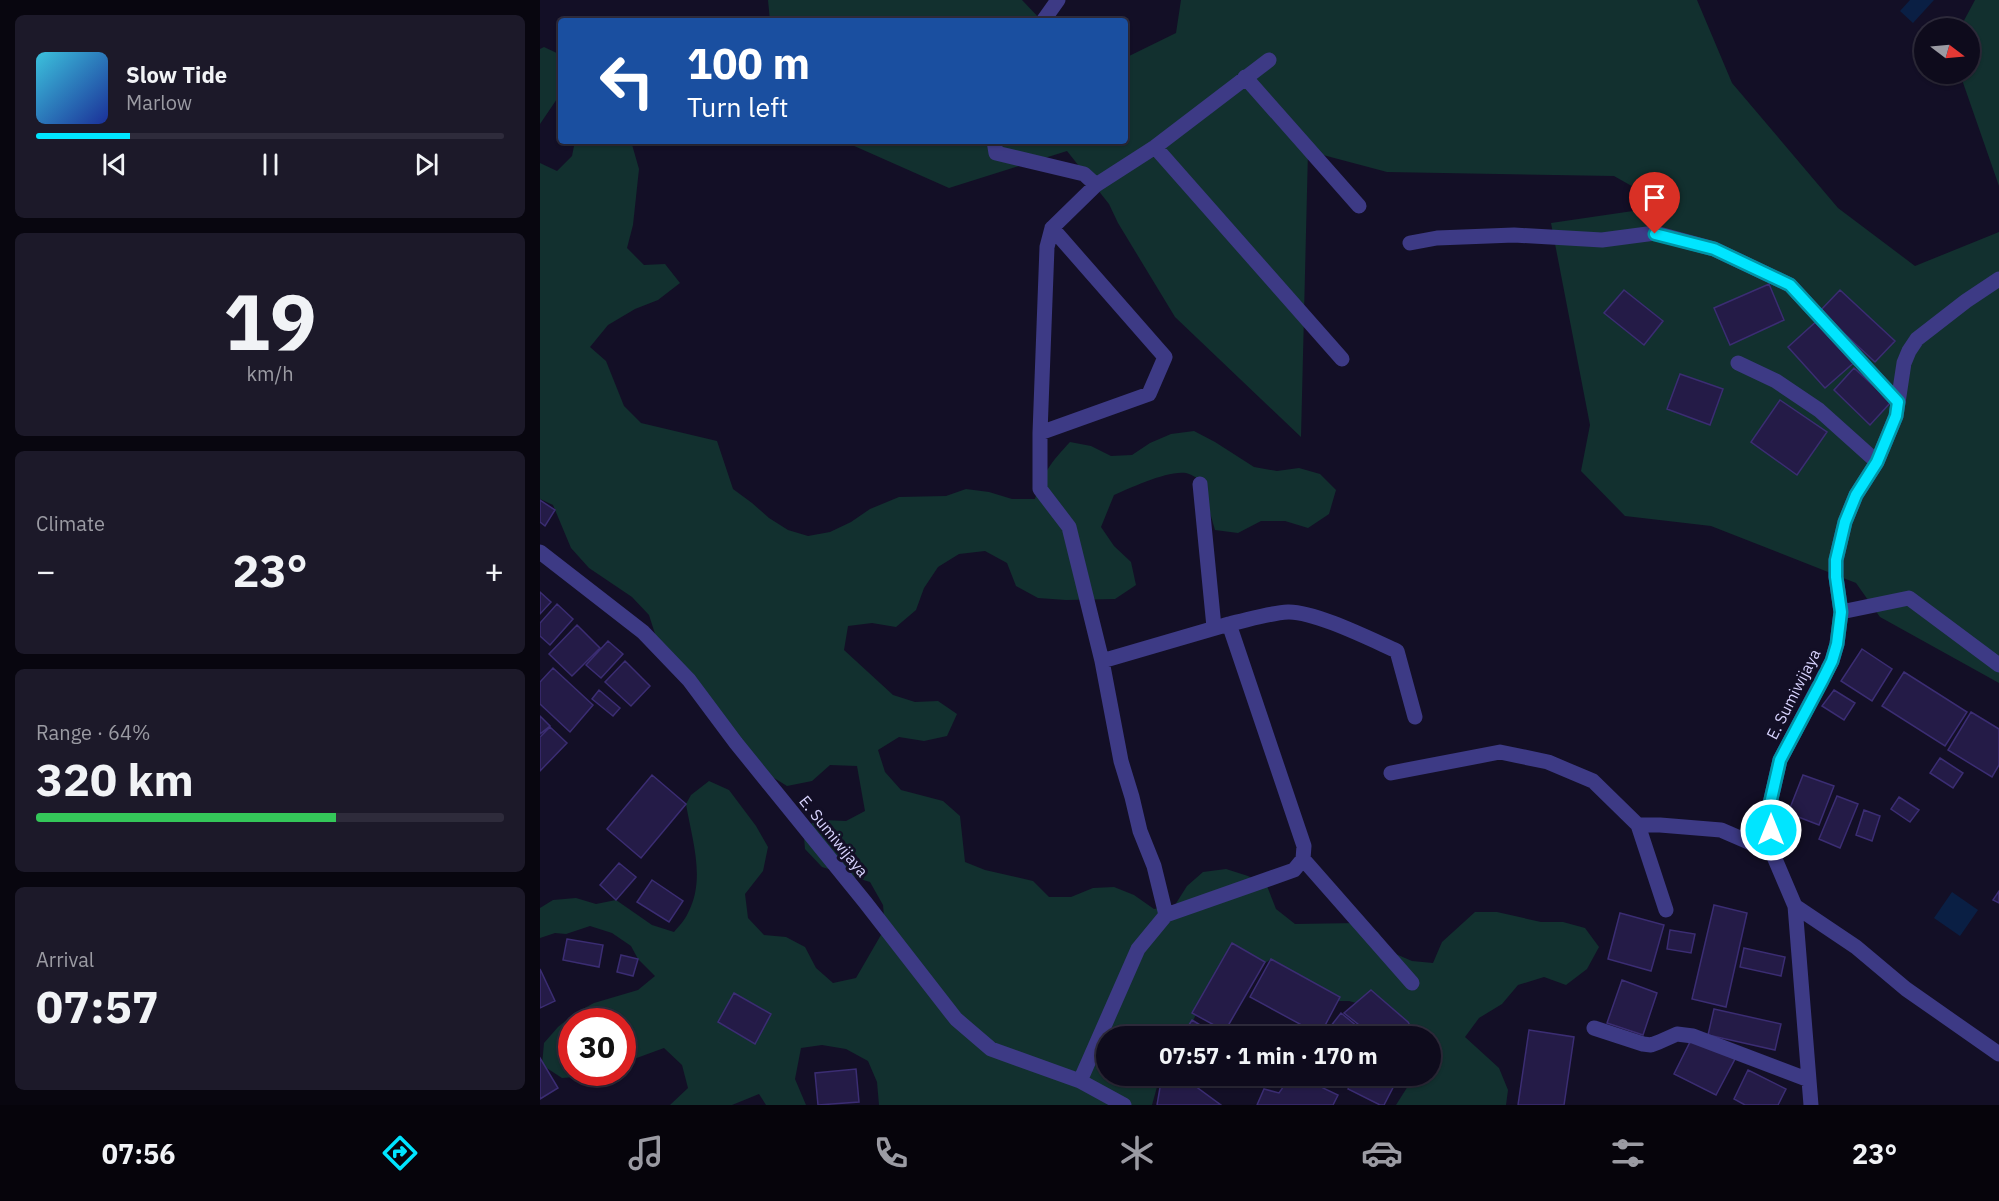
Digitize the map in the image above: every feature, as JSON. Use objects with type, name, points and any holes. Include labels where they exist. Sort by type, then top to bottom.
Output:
[{"type":"street","points":[[1045,18],[1058,0]]},
{"type":"street","points":[[1166,915],[1154,866],[1140,831],[1121,760],[1102,661],[1069,527],[1040,489],[1047,247],[1052,228],[1096,185],[1155,147],[1269,60]]},
{"type":"street","points":[[1245,77],[1359,206]]},
{"type":"street","points":[[994,144],[996,153],[1084,174],[1096,185]]},
{"type":"street","points":[[1155,147],[1342,360]]},
{"type":"street","points":[[1040,433],[1149,394],[1165,357],[1052,228]]},
{"type":"street","points":[[1410,243],[1437,238],[1514,235],[1602,240],[1655,234],[1714,249],[1790,285],[1898,402]]},
{"type":"street","name":"E. Sumiwijaya","points":[[1811,1105],[1795,906],[1772,852],[1769,808],[1780,760],[1832,661],[1837,644],[1841,612],[1836,560],[1845,522],[1856,495],[1877,462],[1896,416],[1904,363],[1909,351],[1917,339],[1999,279]]},
{"type":"street","points":[[1738,363],[1776,381],[1819,410],[1877,462]]},
{"type":"street","points":[[1200,484],[1214,627]]},
{"type":"street","name":"E. Sumiwijaya","points":[[540,552],[643,632],[689,680],[736,743],[956,1019],[991,1048],[1080,1081],[1124,1105]]},
{"type":"street","points":[[1841,612],[1909,598],[1999,665]]},
{"type":"street","points":[[1102,661],[1214,627],[1290,612],[1315,617],[1340,626],[1397,651],[1415,717]]},
{"type":"street","points":[[1080,1081],[1138,949],[1166,915],[1294,870],[1303,859],[1304,846],[1229,624]]},
{"type":"street","points":[[1391,773],[1500,752],[1548,762],[1593,781],[1638,825],[1666,910]]},
{"type":"street","points":[[1638,825],[1721,830],[1772,852]]},
{"type":"street","points":[[1303,859],[1412,983]]},
{"type":"street","points":[[1795,906],[1856,947],[1906,989],[1999,1054]]},
{"type":"street","points":[[1594,1028],[1651,1045],[1677,1034],[1693,1036],[1809,1080]]},
{"type":"green space","points":[[768,0],[1022,0],[1039,18],[770,18]]},
{"type":"green space","points":[[1181,0],[1697,0],[1732,83],[1838,208],[1915,266],[1999,232],[1999,683],[1880,617],[1856,583],[1711,526],[1625,516],[1581,471],[1590,425],[1551,223],[1667,206],[1614,176],[1387,172],[1308,151],[1301,437],[1175,317],[1118,223],[1109,204],[1067,151],[949,188],[850,144],[1128,144],[1128,57],[1176,33]]},
{"type":"green space","points":[[1975,0],[1999,0],[1999,186],[1963,84],[1980,84],[1980,18],[1965,18]]},
{"type":"green space","points":[[544,47],[558,54],[558,97],[540,124],[540,49]]},
{"type":"green space","points":[[574,144],[632,144],[639,169],[633,225],[627,248],[644,265],[665,264],[680,283],[658,300],[635,309],[608,325],[590,347],[606,361],[624,406],[641,423],[717,441],[733,489],[788,530],[808,536],[830,532],[870,509],[899,497],[946,496],[966,489],[989,492],[1012,499],[1035,499],[1048,468],[1070,442],[1091,446],[1111,456],[1132,455],[1150,443],[1171,434],[1194,431],[1254,467],[1277,471],[1299,468],[1320,474],[1336,490],[1329,514],[1308,528],[1285,521],[1261,521],[1238,533],[1215,530],[1208,506],[1207,484],[1194,476],[1186,473],[1169,474],[1139,484],[1114,495],[1101,527],[1114,546],[1131,562],[1136,585],[1115,599],[1038,598],[1016,586],[1007,563],[985,551],[959,554],[938,567],[924,588],[916,610],[896,627],[872,623],[848,626],[844,650],[893,695],[915,702],[938,701],[957,714],[947,736],[924,741],[899,737],[878,750],[885,772],[901,790],[943,801],[960,816],[965,862],[985,870],[1033,881],[1049,897],[1071,897],[1093,888],[1114,887],[1134,895],[1154,909],[1175,905],[1187,886],[1203,872],[1226,869],[1248,876],[1267,886],[1276,909],[1295,924],[1358,923],[1378,932],[1391,952],[1412,961],[1433,963],[1442,942],[1475,912],[1497,912],[1541,922],[1563,922],[1585,928],[1599,947],[1587,969],[1566,985],[1544,977],[1518,985],[1502,1004],[1479,1018],[1465,1037],[1499,1068],[1508,1090],[1506,1105],[1396,1105],[1408,1086],[1441,1086],[1441,1026],[1372,1026],[1363,1005],[1349,1001],[1324,1001],[1271,959],[1198,1010],[1191,1026],[1096,1026],[1096,1086],[1157,1086],[1152,1105],[879,1105],[877,1082],[868,1061],[846,1049],[822,1045],[801,1048],[795,1079],[806,1105],[766,1105],[759,1094],[732,1105],[670,1105],[688,1088],[682,1065],[664,1048],[636,1058],[636,1008],[584,1008],[638,990],[655,976],[638,959],[631,946],[612,933],[590,926],[566,934],[555,933],[540,938],[540,908],[553,900],[576,898],[596,904],[616,900],[652,925],[674,932],[687,916],[696,887],[696,859],[686,804],[691,795],[709,781],[729,790],[756,826],[768,847],[763,871],[745,894],[748,918],[764,935],[786,937],[805,947],[816,968],[833,983],[856,978],[885,928],[883,905],[870,882],[822,867],[805,849],[803,826],[823,820],[846,821],[865,811],[857,766],[830,765],[812,781],[787,786],[766,773],[656,637],[649,615],[632,597],[589,568],[571,548],[553,505],[540,499],[540,163],[557,171],[572,156]]},
{"type":"green space","points":[[558,1027],[558,1075],[542,1065],[544,1043]]},
{"type":"water","points":[[1910,0],[1934,0],[1918,18],[1914,18],[1913,23],[1900,11]]},
{"type":"water","points":[[1952,892],[1978,910],[1960,936],[1934,918]]},
{"type":"building","points":[[1769,284],[1784,320],[1730,345],[1714,308]]},
{"type":"building","points":[[1624,290],[1663,321],[1644,345],[1604,313]]},
{"type":"building","points":[[1840,290],[1895,341],[1875,362],[1820,311]]},
{"type":"building","points":[[1820,318],[1857,360],[1825,388],[1788,347]]},
{"type":"building","points":[[1854,368],[1891,402],[1870,425],[1834,390]]},
{"type":"building","points":[[1680,374],[1723,389],[1710,425],[1667,409]]},
{"type":"building","points":[[1780,400],[1827,432],[1797,475],[1751,442]]},
{"type":"building","points":[[540,500],[555,510],[545,526],[540,522]]},
{"type":"building","points":[[540,592],[551,602],[540,614]]},
{"type":"building","points":[[557,604],[573,619],[550,645],[540,636],[540,623]]},
{"type":"building","points":[[577,625],[600,648],[572,676],[549,654]]},
{"type":"building","points":[[608,641],[623,654],[601,678],[586,665]]},
{"type":"building","points":[[1862,649],[1892,669],[1872,701],[1841,681]]},
{"type":"building","points":[[625,661],[650,686],[631,706],[605,682]]},
{"type":"building","points":[[553,668],[593,705],[570,732],[540,704],[540,682]]},
{"type":"building","points":[[1904,672],[1967,712],[1945,746],[1882,706]]},
{"type":"building","points":[[599,690],[620,708],[613,716],[592,699]]},
{"type":"building","points":[[1834,690],[1855,703],[1844,720],[1822,706]]},
{"type":"building","points":[[1971,712],[1999,729],[1999,765],[1992,777],[1948,750]]},
{"type":"building","points":[[540,716],[550,726],[540,734]]},
{"type":"building","points":[[550,727],[567,743],[540,771],[540,737]]},
{"type":"building","points":[[1940,758],[1963,773],[1953,788],[1930,773]]},
{"type":"building","points":[[652,775],[686,804],[641,858],[607,829]]},
{"type":"building","points":[[1803,775],[1834,786],[1819,825],[1788,813]]},
{"type":"building","points":[[1837,796],[1858,804],[1840,848],[1819,839]]},
{"type":"building","points":[[1899,797],[1919,810],[1910,822],[1891,809]]},
{"type":"building","points":[[1864,810],[1880,816],[1872,841],[1856,835]]},
{"type":"building","points":[[619,863],[636,877],[616,900],[600,885]]},
{"type":"building","points":[[652,880],[683,901],[669,922],[637,902]]},
{"type":"building","points":[[1999,891],[1999,903],[1993,900]]},
{"type":"building","points":[[1714,905],[1747,913],[1726,1007],[1692,999]]},
{"type":"building","points":[[1620,913],[1664,925],[1651,971],[1608,959]]},
{"type":"building","points":[[1670,930],[1695,934],[1691,953],[1667,949]]},
{"type":"building","points":[[567,939],[603,945],[599,967],[563,960]]},
{"type":"building","points":[[1232,943],[1265,962],[1228,1026],[1216,1026],[1192,1013]]},
{"type":"building","points":[[1744,948],[1785,957],[1781,976],[1740,967]]},
{"type":"building","points":[[621,955],[638,959],[633,976],[617,972]]},
{"type":"building","points":[[1271,959],[1340,997],[1325,1026],[1303,1026],[1250,997]]},
{"type":"building","points":[[540,969],[555,1001],[540,1008]]},
{"type":"building","points":[[1622,980],[1657,993],[1643,1035],[1607,1023]]},
{"type":"building","points":[[1371,990],[1410,1026],[1360,1026],[1344,1013]]},
{"type":"building","points":[[734,993],[771,1014],[755,1044],[718,1022]]},
{"type":"building","points":[[1714,1009],[1781,1024],[1775,1050],[1708,1035]]},
{"type":"building","points":[[1341,1013],[1357,1026],[1331,1026]]},
{"type":"building","points":[[1192,1020],[1202,1026],[1188,1026]]},
{"type":"building","points":[[1529,1030],[1574,1037],[1564,1105],[1518,1105]]},
{"type":"building","points":[[1692,1038],[1735,1059],[1716,1095],[1674,1074]]},
{"type":"building","points":[[540,1058],[558,1088],[540,1099]]},
{"type":"building","points":[[856,1069],[859,1102],[818,1105],[815,1073]]},
{"type":"building","points":[[1748,1070],[1786,1089],[1778,1105],[1745,1105],[1734,1099]]},
{"type":"building","points":[[1160,1086],[1195,1086],[1221,1105],[1157,1105]]},
{"type":"building","points":[[1284,1086],[1319,1086],[1338,1095],[1333,1105],[1257,1105],[1264,1089],[1279,1093]]},
{"type":"building","points":[[1350,1086],[1394,1086],[1384,1105],[1348,1089]]},
{"type":"route","points":[[1655,234],[1714,249],[1790,285],[1898,402],[1896,416],[1877,462],[1856,495],[1845,522],[1836,560],[1841,612],[1837,644],[1832,661],[1780,760],[1769,808],[1771,830]]}]
